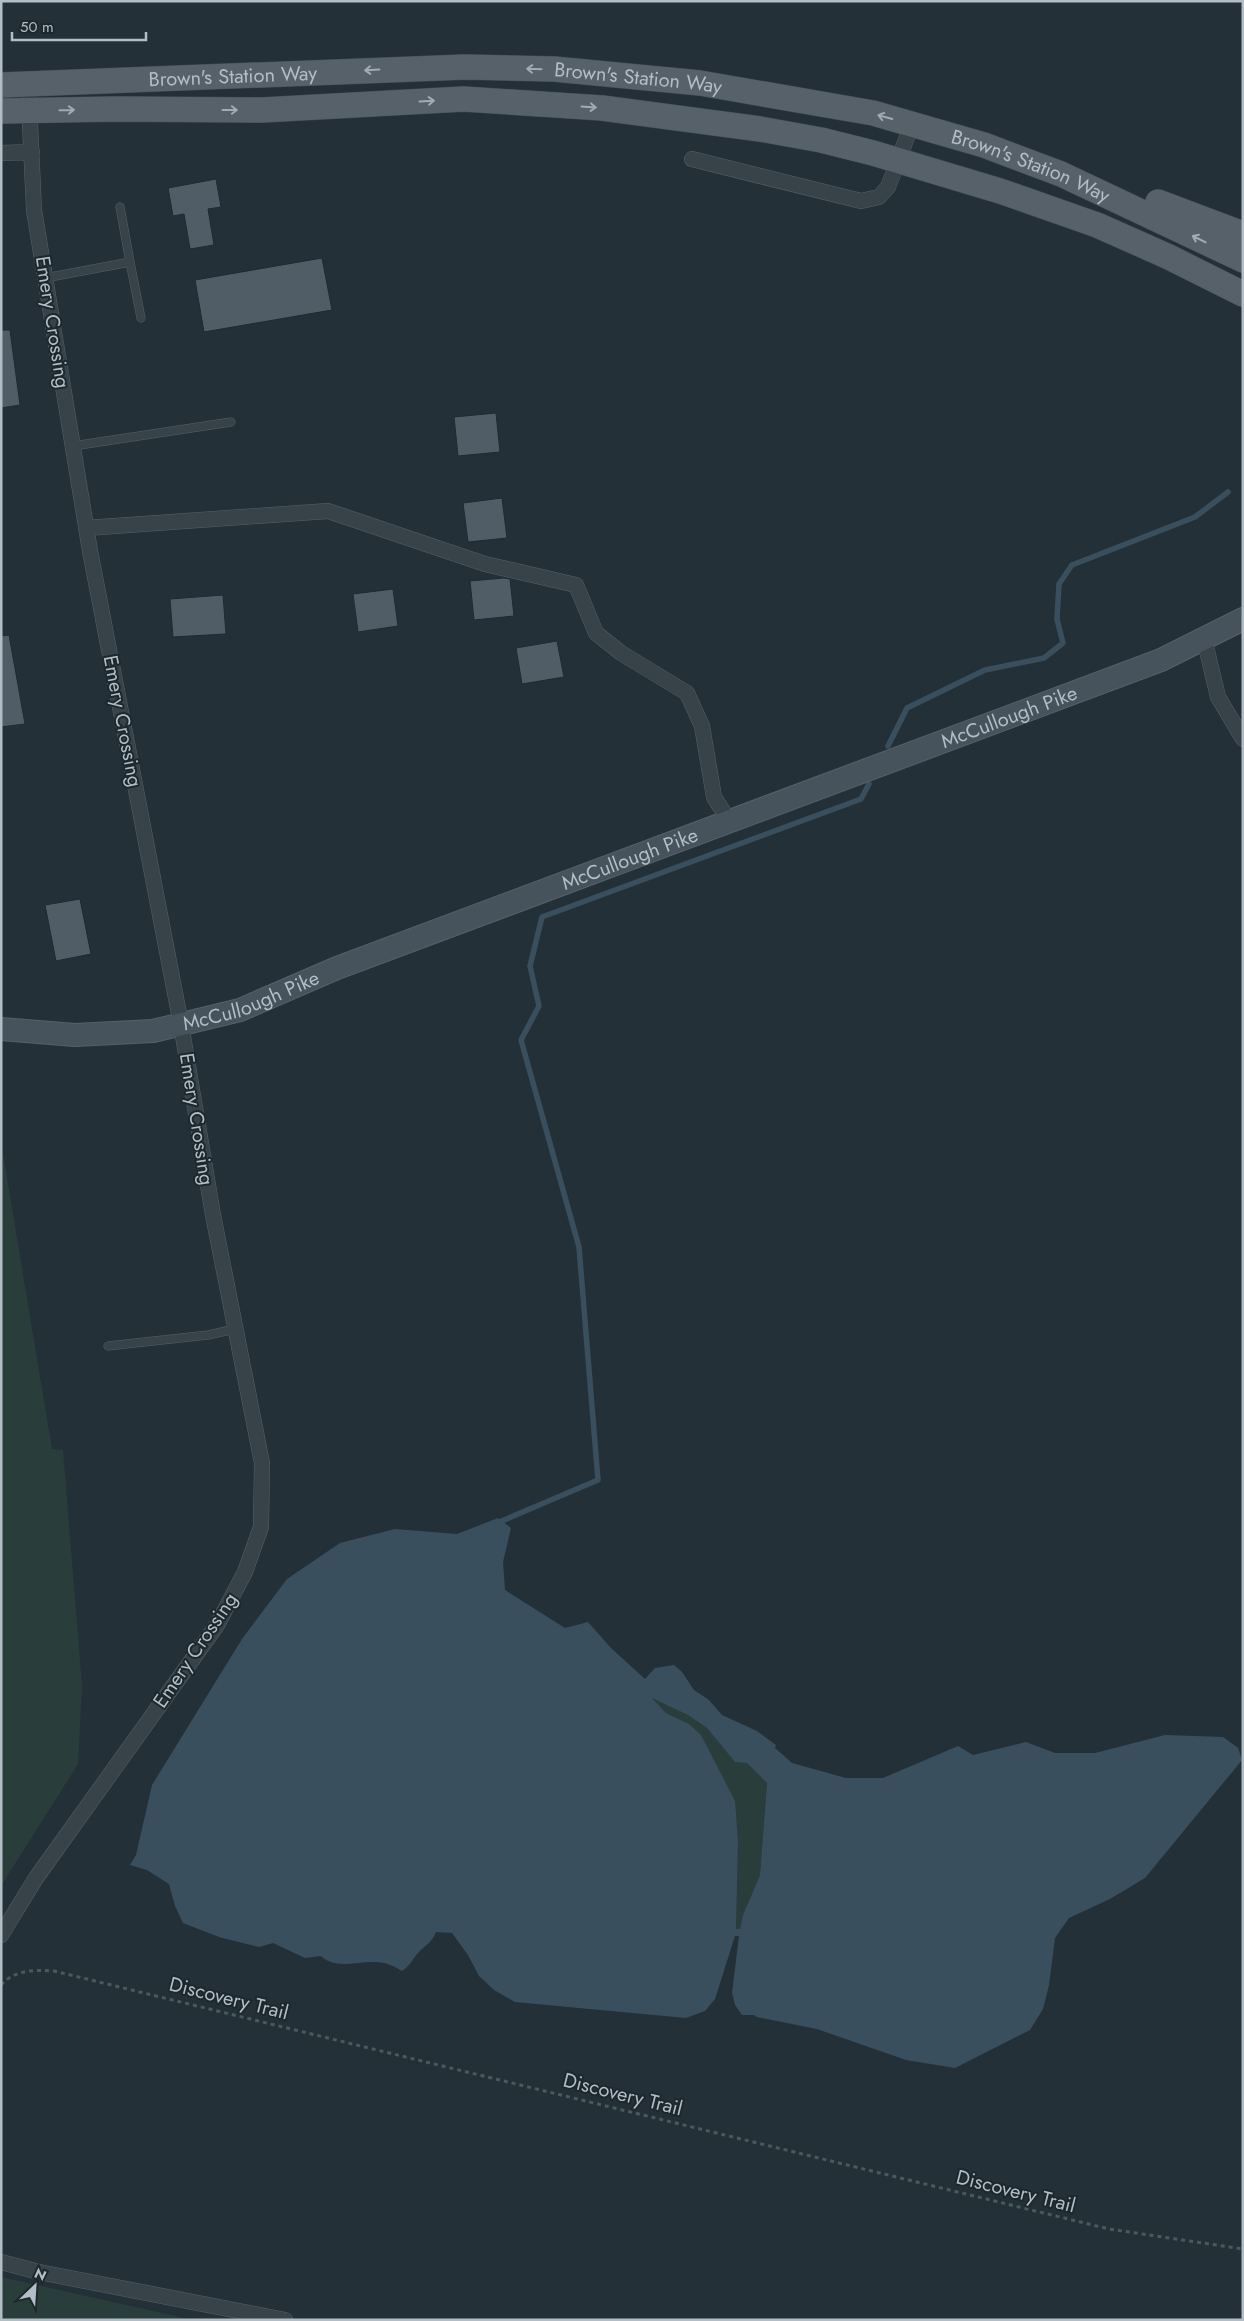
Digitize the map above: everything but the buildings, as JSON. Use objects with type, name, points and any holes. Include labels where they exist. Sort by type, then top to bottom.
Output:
[{"type":"main road","name":"Brown's Station Way","points":[[1,85],[465,67],[554,69],[700,83],[826,104],[912,124],[984,145],[1061,174],[1243,260]]},
{"type":"main road","name":"Brown's Station Way","points":[[1,111],[262,110],[464,99],[621,110],[760,128],[821,140],[1000,191],[1097,225],[1243,294]]},
{"type":"main road","points":[[1061,174],[1149,199],[1243,234]]},
{"type":"street","name":"Emery Crossing","points":[[1,1935],[36,1878],[216,1625],[245,1572],[261,1527],[262,1464],[213,1215],[181,1024],[86,528],[34,210],[29,84]]},
{"type":"street","points":[[692,159],[861,201],[879,197],[888,187],[912,124]]},
{"type":"street","points":[[1,153],[32,152]]},
{"type":"street","points":[[86,528],[328,512],[485,564],[576,585],[596,633],[621,653],[687,693],[702,726],[714,797],[729,821]]},
{"type":"street","name":"McCullough Pike","points":[[1,1029],[75,1035],[154,1031],[240,1010],[337,968],[1160,660],[1243,619]]},
{"type":"street","points":[[1204,638],[1218,697],[1243,739]]},
{"type":"street","points":[[1,2262],[39,2272],[285,2320]]},
{"type":"lane","points":[[120,207],[141,318]]},
{"type":"lane","points":[[45,278],[130,262]]},
{"type":"lane","points":[[73,446],[231,422]]},
{"type":"lane","points":[[108,1346],[236,1330]]},
{"type":"path","name":"Discovery Trail","points":[[1,1985],[9,1977],[28,1970],[54,1971],[1109,2229],[1243,2249]]},
{"type":"green space","points":[[1,1142],[52,1449],[63,1450],[82,1686],[78,1764],[1,1886]]},
{"type":"green space","points":[[651,1697],[688,1715],[707,1728],[735,1762],[747,1763],[767,1783],[760,1875],[743,1915],[740,1929],[736,1929],[738,1843],[689,1724],[666,1713]]},
{"type":"green space","points":[[1,2277],[193,2320],[1,2320]]},
{"type":"water","points":[[498,1518],[511,1528],[503,1562],[505,1590],[565,1628],[588,1622],[611,1648],[645,1679],[655,1668],[674,1665],[682,1672],[694,1690],[709,1700],[722,1715],[757,1731],[776,1745],[775,1748],[792,1763],[846,1778],[883,1778],[958,1746],[973,1755],[1026,1742],[1055,1753],[1095,1753],[1165,1735],[1223,1737],[1238,1748],[1242,1760],[1145,1878],[1110,1899],[1069,1918],[1055,1938],[1049,1985],[1043,2009],[1030,2030],[955,2068],[906,2060],[817,2029],[754,2015],[742,2015],[735,2005],[732,1993],[739,1936],[735,1936],[715,1999],[705,2011],[686,2018],[515,2002],[494,1990],[479,1976],[468,1955],[452,1933],[436,1932],[402,1971],[379,1962],[340,1964],[333,1963],[321,1956],[305,1958],[273,1943],[259,1947],[219,1937],[183,1923],[175,1906],[169,1884],[147,1870],[130,1865],[136,1855],[152,1785],[242,1639],[287,1579],[340,1543],[395,1529],[457,1534]],"holes":[[[652,1698],[688,1715],[707,1728],[735,1762],[747,1763],[767,1783],[760,1875],[743,1915],[740,1929],[736,1929],[738,1843],[735,1801],[701,1735],[689,1724],[666,1713]]]},
{"type":"waterway","points":[[888,746],[907,708],[985,670],[1044,658],[1063,643],[1057,619],[1059,584],[1072,565],[1195,517],[1228,492]]},
{"type":"waterway","points":[[497,1523],[598,1480],[579,1247],[521,1040],[539,1006],[530,966],[542,917],[861,799],[869,784]]}]
